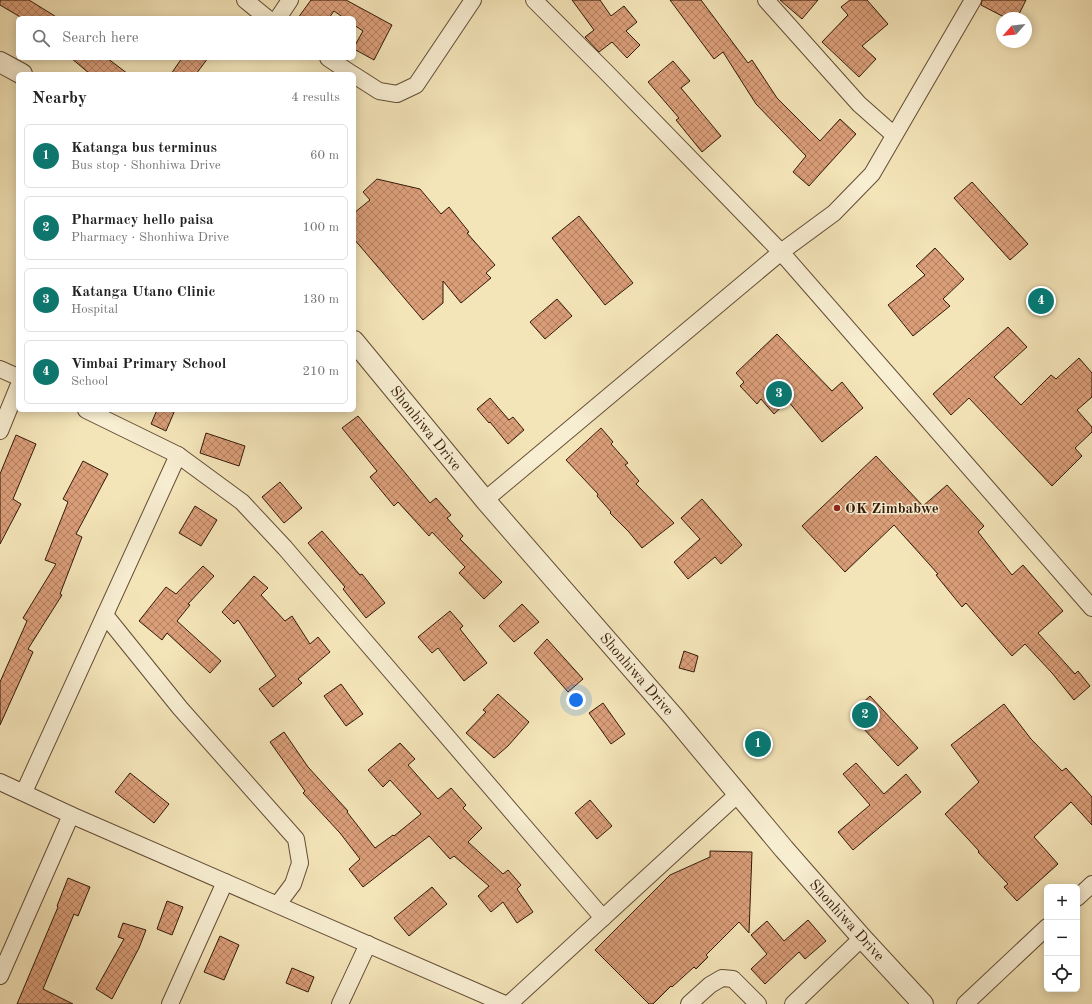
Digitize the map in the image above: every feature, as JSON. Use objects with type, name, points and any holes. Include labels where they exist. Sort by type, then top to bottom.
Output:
[{"type":"street","points":[[245,0],[265,16]]},
{"type":"street","points":[[279,16],[290,0]]},
{"type":"street","points":[[356,76],[379,91],[396,94],[416,85],[473,0]]},
{"type":"street","points":[[534,0],[781,252],[1092,608]]},
{"type":"street","points":[[766,0],[859,104],[894,136]]},
{"type":"street","points":[[485,500],[781,252],[834,213],[872,174],[973,0]]},
{"type":"street","points":[[331,60],[350,72]]},
{"type":"street","points":[[0,62],[18,72]]},
{"type":"street","name":"Shonhiwa Drive","points":[[356,343],[485,500],[660,701],[784,849],[862,938],[923,1004]]},
{"type":"street","points":[[0,369],[16,376]]},
{"type":"street","points":[[0,431],[16,392]]},
{"type":"street","points":[[90,412],[178,455],[242,502],[285,548],[603,918]]},
{"type":"street","points":[[24,792],[178,455]]},
{"type":"street","points":[[105,615],[180,708],[296,839],[300,863],[293,884],[278,904]]},
{"type":"street","points":[[0,782],[505,1004]]},
{"type":"street","points":[[509,1004],[738,794]]},
{"type":"street","points":[[0,976],[71,814]]},
{"type":"street","points":[[170,1004],[225,882]]},
{"type":"street","points":[[1080,895],[1092,884]]},
{"type":"street","points":[[965,1004],[1044,930]]},
{"type":"street","points":[[793,1004],[862,938]]},
{"type":"street","points":[[340,1004],[368,944]]},
{"type":"street","points":[[689,1004],[710,985],[722,978],[733,979],[758,1004]]},
{"type":"building","points":[[0,0],[29,0],[55,16],[19,16],[0,5]]},
{"type":"building","points":[[311,0],[346,0],[392,25],[374,60],[356,50],[356,43],[363,31],[356,26],[356,16],[341,16],[334,11],[330,16],[299,16]]},
{"type":"building","points":[[572,0],[600,0],[611,16],[624,6],[637,22],[626,31],[640,45],[627,58],[612,42],[599,52],[585,37],[594,30]]},
{"type":"building","points":[[670,0],[701,0],[748,63],[752,60],[777,98],[820,141],[840,119],[856,134],[809,186],[793,172],[806,156],[756,104],[723,52],[714,59]]},
{"type":"building","points":[[780,0],[818,0],[802,19]]},
{"type":"building","points":[[850,0],[867,0],[888,24],[862,46],[876,59],[859,77],[822,42],[848,15],[841,7]]},
{"type":"building","points":[[982,0],[1026,0],[1020,12],[996,13],[981,5]]},
{"type":"building","points":[[73,60],[110,60],[125,72],[88,72]]},
{"type":"building","points":[[181,60],[206,60],[198,72],[172,72]]},
{"type":"building","points":[[673,61],[690,81],[681,88],[721,136],[702,152],[676,120],[679,118],[648,82]]},
{"type":"building","points":[[377,179],[420,189],[441,214],[449,207],[469,232],[467,233],[495,265],[486,273],[491,278],[461,303],[443,281],[443,303],[423,320],[356,241],[356,211],[370,200],[363,192]]},
{"type":"building","points":[[972,182],[1028,244],[1010,260],[954,198]]},
{"type":"building","points":[[579,216],[633,283],[605,305],[552,238]]},
{"type":"building","points":[[935,248],[964,279],[943,299],[950,306],[913,336],[888,305],[925,275],[916,266]]},
{"type":"building","points":[[557,299],[572,316],[545,339],[530,322]]},
{"type":"building","points":[[1008,327],[1027,347],[994,377],[1021,405],[1051,375],[1056,379],[1079,358],[1092,373],[1092,397],[1077,410],[1092,427],[1092,432],[1075,448],[1082,456],[1052,486],[969,398],[951,415],[933,394]]},
{"type":"building","points":[[777,334],[832,391],[842,382],[863,408],[822,442],[788,401],[774,414],[761,399],[757,404],[740,386],[744,382],[736,373]]},
{"type":"building","points":[[490,398],[509,420],[513,417],[524,430],[508,444],[477,409]]},
{"type":"building","points":[[156,412],[174,412],[166,431],[151,424]]},
{"type":"building","points":[[358,416],[430,503],[436,498],[451,515],[447,518],[463,536],[460,539],[502,582],[484,599],[459,573],[465,567],[432,532],[429,536],[398,502],[394,506],[370,477],[377,471],[342,428]]},
{"type":"building","points":[[601,428],[613,442],[611,444],[628,463],[625,465],[639,481],[636,484],[674,523],[642,548],[629,532],[610,513],[611,512],[597,496],[598,494],[566,460]]},
{"type":"building","points":[[206,433],[245,446],[239,466],[200,453]]},
{"type":"building","points":[[16,435],[36,444],[13,499],[21,504],[0,544],[0,474]]},
{"type":"building","points":[[876,456],[923,506],[947,485],[984,526],[978,532],[1012,575],[1023,565],[1063,611],[1038,633],[1075,674],[1078,671],[1090,686],[1074,700],[1052,673],[1025,644],[1012,656],[966,603],[962,607],[936,575],[938,574],[894,525],[845,572],[802,526]]},
{"type":"building","points":[[83,461],[108,474],[76,534],[82,537],[60,594],[62,595],[28,649],[33,652],[0,725],[0,682],[27,621],[23,618],[56,564],[45,560],[68,502],[63,499]]},
{"type":"building","points":[[280,482],[302,508],[284,523],[262,497]]},
{"type":"building","points":[[702,499],[742,545],[721,564],[715,557],[688,579],[674,562],[700,539],[681,518]]},
{"type":"building","points":[[195,506],[217,520],[201,546],[179,533]]},
{"type":"building","points":[[322,531],[360,575],[362,574],[385,603],[366,618],[343,589],[345,587],[308,543]]},
{"type":"building","points":[[203,566],[214,576],[188,604],[190,605],[177,621],[221,661],[210,673],[167,633],[162,640],[139,621],[166,587],[176,594]]},
{"type":"building","points":[[254,576],[268,588],[261,595],[285,621],[292,616],[310,644],[318,637],[330,652],[298,679],[302,683],[273,707],[259,689],[276,676],[238,620],[234,624],[222,612]]},
{"type":"building","points":[[522,604],[539,622],[514,642],[499,626]]},
{"type":"building","points":[[450,611],[463,626],[460,629],[487,663],[464,681],[438,648],[432,653],[418,637]]},
{"type":"building","points":[[547,639],[583,679],[568,692],[534,653]]},
{"type":"building","points":[[684,651],[698,656],[694,672],[679,668]]},
{"type":"building","points":[[341,684],[363,714],[346,726],[324,696]]},
{"type":"building","points":[[498,694],[529,722],[508,746],[494,758],[466,733],[486,712],[483,710]]},
{"type":"building","points":[[870,696],[918,748],[898,766],[850,714]]},
{"type":"building","points":[[603,703],[625,734],[611,744],[589,713]]},
{"type":"building","points":[[1004,704],[1031,739],[1062,771],[1066,768],[1092,797],[1092,825],[1071,802],[1034,837],[1058,864],[1017,901],[1004,887],[1008,884],[945,814],[979,782],[951,745]]},
{"type":"building","points":[[284,732],[308,767],[348,811],[347,812],[375,848],[393,835],[394,836],[421,814],[390,780],[383,787],[368,770],[400,743],[415,759],[408,765],[438,799],[451,788],[466,805],[463,808],[482,828],[468,842],[503,874],[508,870],[521,885],[517,889],[533,912],[517,923],[503,902],[491,912],[478,896],[489,886],[454,856],[450,859],[429,836],[363,887],[349,869],[360,859],[340,833],[303,793],[305,791],[270,742]]},
{"type":"building","points":[[856,763],[884,794],[906,774],[921,792],[853,850],[838,832],[870,805],[843,774]]},
{"type":"building","points":[[130,773],[169,804],[154,823],[115,792]]},
{"type":"building","points":[[590,800],[612,826],[597,839],[575,813]]},
{"type":"building","points":[[710,851],[752,852],[749,933],[739,922],[706,955],[708,957],[696,969],[694,967],[672,987],[671,986],[653,1004],[649,1004],[595,950],[670,875],[710,857]]},
{"type":"building","points":[[68,878],[90,887],[78,916],[74,914],[43,989],[73,1004],[17,1004],[58,907],[57,906]]},
{"type":"building","points":[[432,887],[447,904],[409,936],[394,918]]},
{"type":"building","points":[[167,901],[183,907],[172,935],[157,929]]},
{"type":"building","points":[[808,920],[826,941],[805,959],[799,952],[765,984],[751,969],[767,954],[751,935],[767,921],[784,941]]},
{"type":"building","points":[[123,923],[146,930],[139,948],[112,999],[96,989],[124,939],[118,937]]},
{"type":"building","points":[[220,936],[239,945],[224,980],[204,972]]},
{"type":"building","points":[[292,968],[314,977],[308,992],[286,983]]},
{"type":"place","name":"Vimbai Primary School","points":[[1041,301]]},
{"type":"place","name":"Katanga Utano Clinic","points":[[779,394]]},
{"type":"place","name":"OK Zimbabwe","points":[[837,508]]},
{"type":"place","name":"Pharmacy hello paisa","points":[[865,715]]},
{"type":"place","name":"Katanga bus terminus","points":[[758,744]]}]
